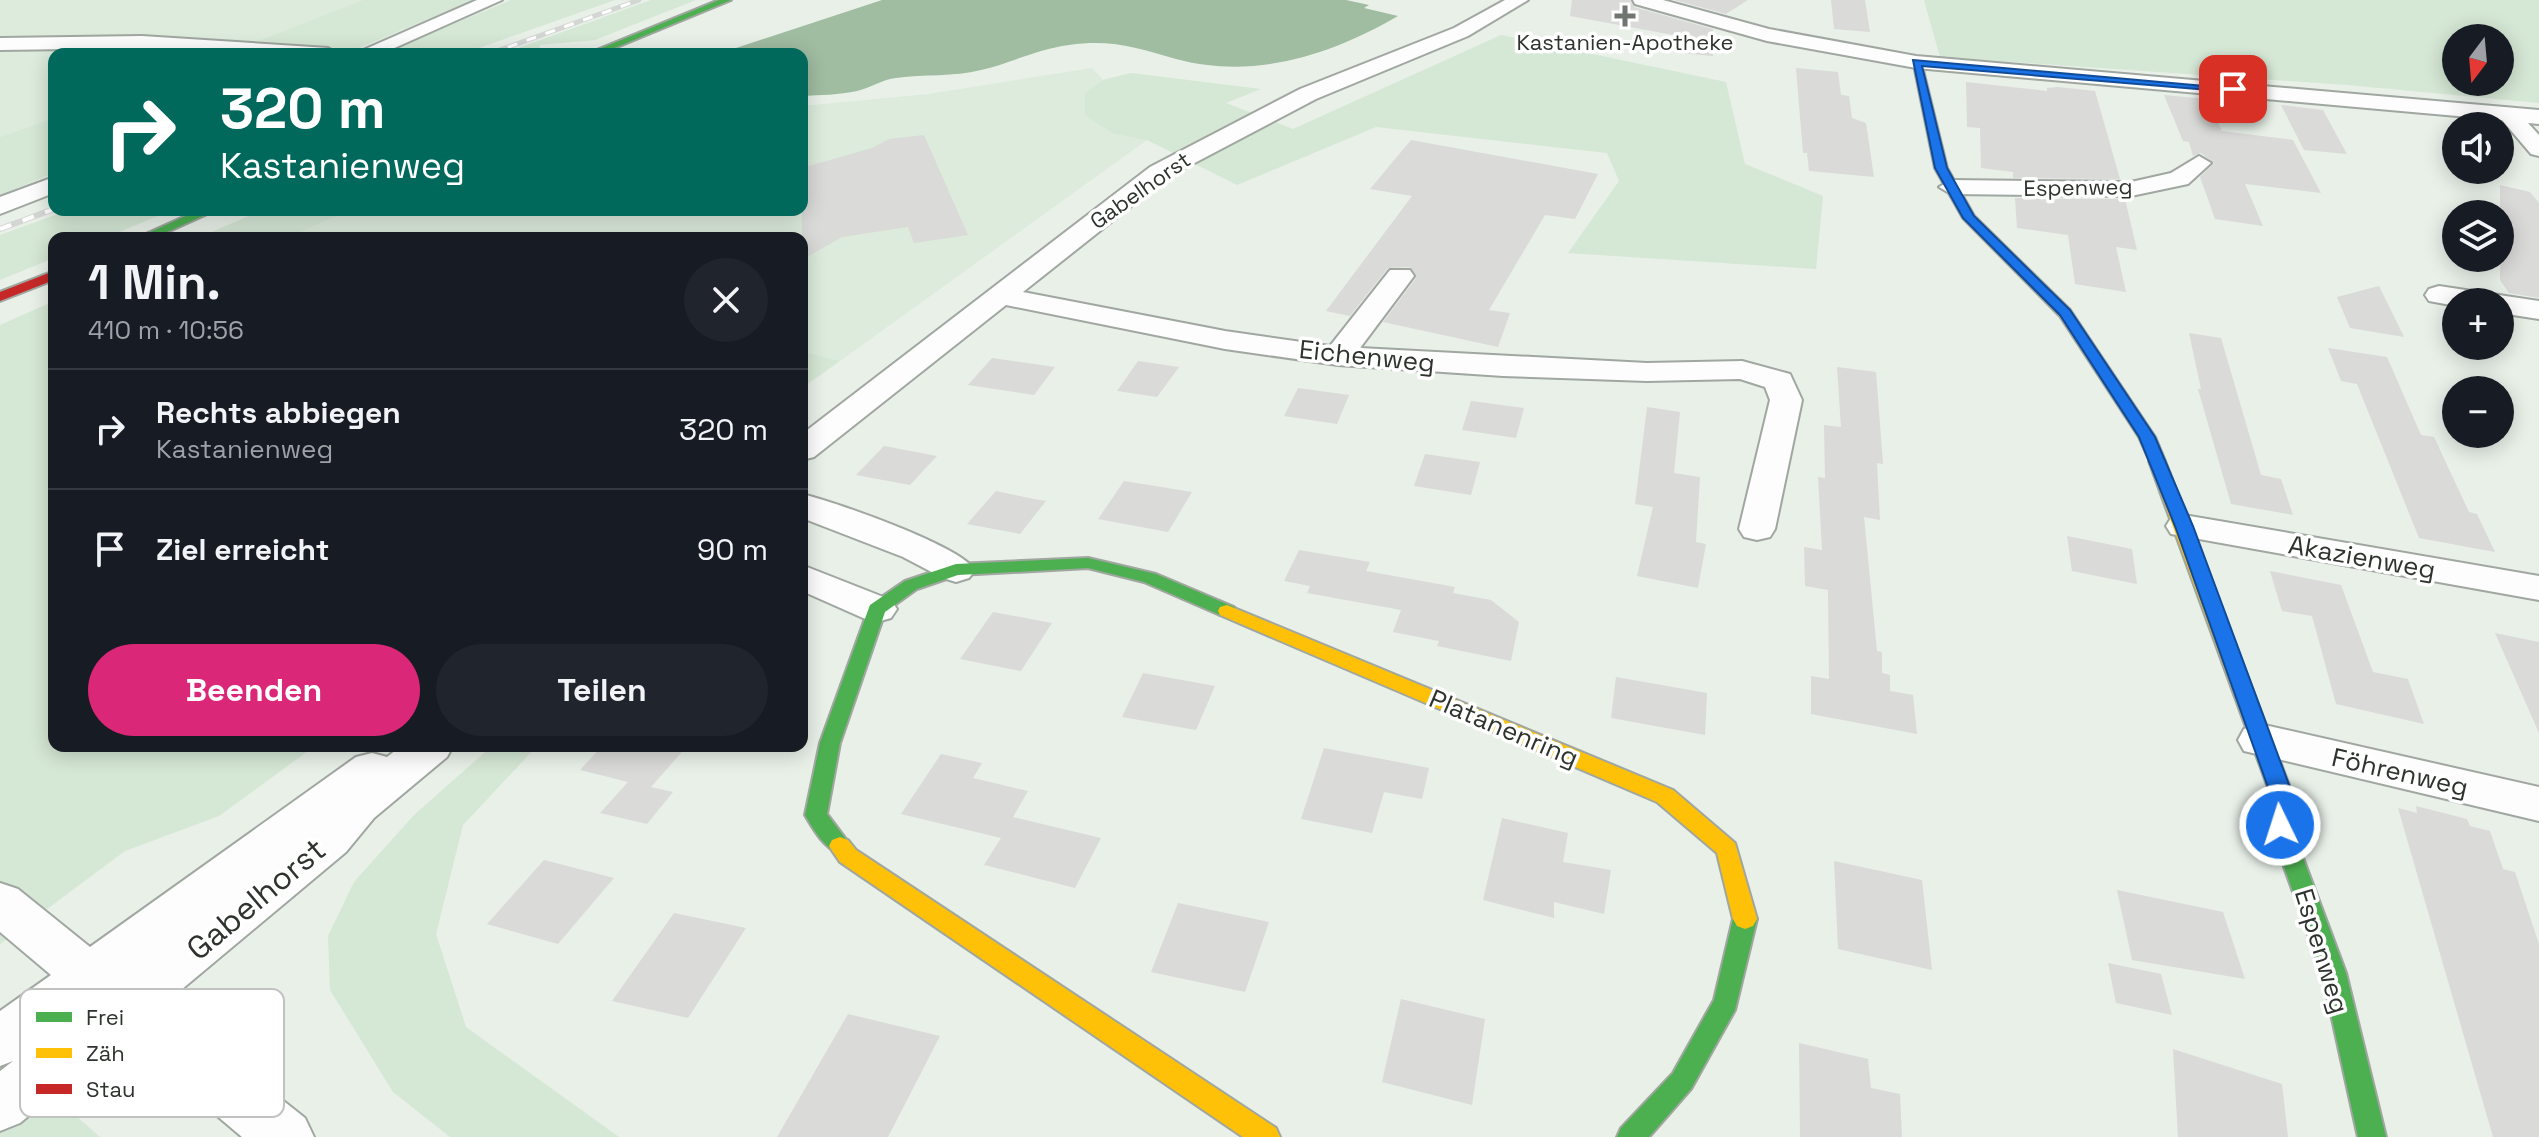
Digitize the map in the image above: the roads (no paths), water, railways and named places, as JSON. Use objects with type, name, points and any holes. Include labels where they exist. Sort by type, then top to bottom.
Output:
[{"type":"street","points":[[378,48],[493,0]]},
{"type":"street","points":[[607,48],[727,0]]},
{"type":"street","name":"Gabelhorst","points":[[808,445],[997,295],[1159,172],[1220,137],[1308,94],[1461,32],[1519,0]]},
{"type":"street","points":[[1642,0],[1767,35],[1916,62],[2485,112]]},
{"type":"street","points":[[0,44],[142,42],[240,48]]},
{"type":"street","name":"Espenweg","points":[[1916,62],[1941,168],[1969,218],[2065,313],[2147,437],[2184,526],[2281,793],[2280,825],[2334,973],[2372,1137]]},
{"type":"street","points":[[2514,115],[2539,117]]},
{"type":"street","points":[[2514,121],[2539,149]]},
{"type":"street","name":"Espenweg","points":[[1951,187],[2131,189],[2179,179],[2199,163]]},
{"type":"street","points":[[0,206],[48,186]]},
{"type":"street","points":[[157,232],[196,216]]},
{"type":"street","points":[[1338,356],[1400,276]]},
{"type":"street","points":[[0,297],[48,277]]},
{"type":"street","name":"Eichenweg","points":[[997,295],[1225,340],[1338,356],[1519,368],[1647,372],[1749,360],[1779,381],[1786,400],[1757,529]]},
{"type":"street","points":[[2514,306],[2539,310]]},
{"type":"street","points":[[808,507],[916,549],[956,570]]},
{"type":"street","name":"Akazienweg","points":[[2184,526],[2539,588]]},
{"type":"street","name":"Platanenring","points":[[877,609],[911,585],[956,570],[1088,563],[1150,578],[1665,796],[1727,849],[1745,919],[1726,1002],[1682,1081],[1631,1137]]},
{"type":"street","points":[[808,580],[877,609],[830,743],[816,815],[848,856],[1266,1137]]},
{"type":"street","name":"Föhrenweg","points":[[2260,740],[2539,804]]},
{"type":"street","name":"Gabelhorst","points":[[110,989],[344,786],[399,752]]},
{"type":"street","name":"Gabelhorst","points":[[110,989],[329,839],[358,806],[424,752]]},
{"type":"street","points":[[0,903],[108,989]]},
{"type":"street","name":"Gabelhorst","points":[[0,1042],[20,1032]]},
{"type":"street","name":"Gabelhorst","points":[[0,1105],[20,1084]]},
{"type":"street","points":[[261,1117],[285,1137]]},
{"type":"railway","points":[[506,48],[639,0]]},
{"type":"railway","points":[[0,229],[48,211]]},
{"type":"place","name":"Kastanien-Apotheke","points":[[1625,16]]}]
